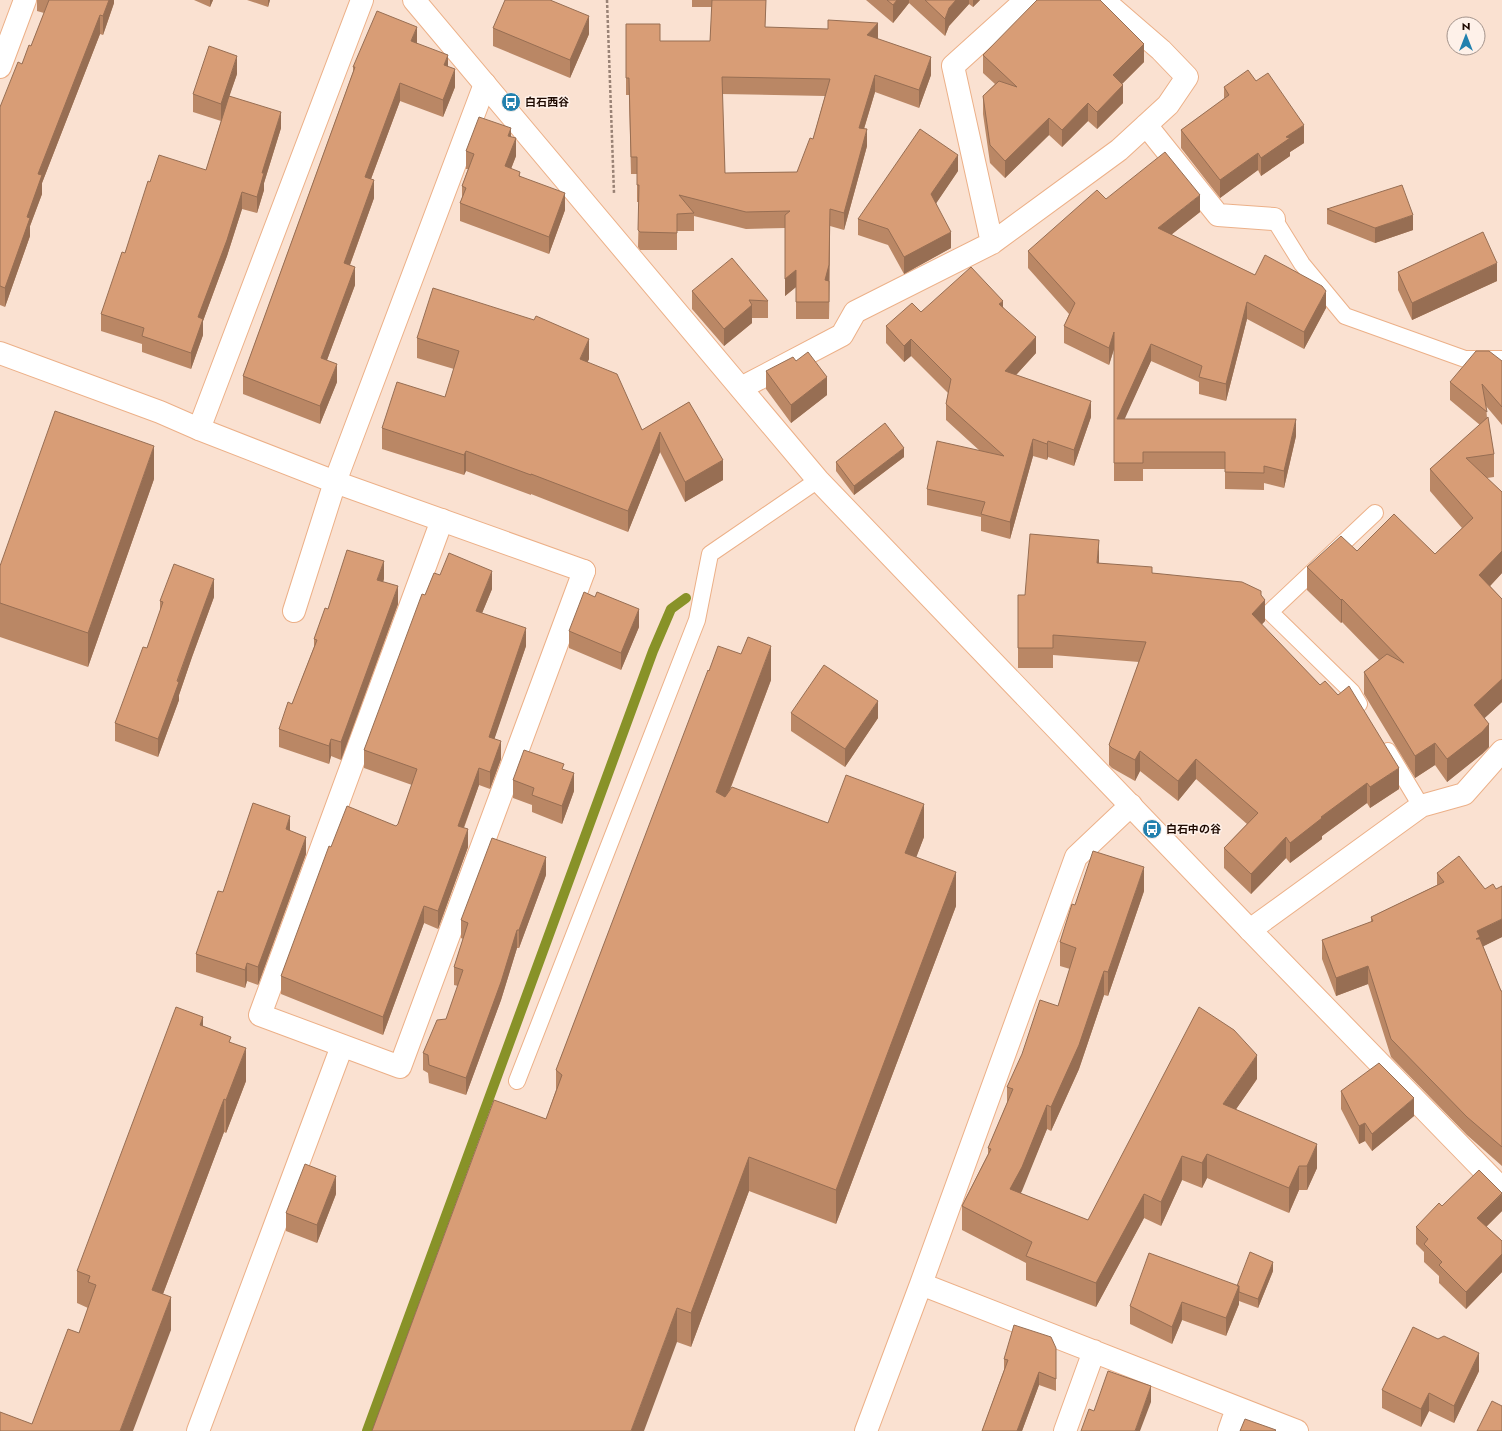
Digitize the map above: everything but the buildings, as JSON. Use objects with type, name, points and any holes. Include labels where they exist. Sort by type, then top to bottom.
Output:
[{"type":"street","points":[[0,67],[26,0]]},
{"type":"street","points":[[199,429],[362,0]]},
{"type":"street","points":[[414,0],[818,480],[1250,930],[1502,1189]]},
{"type":"street","points":[[992,243],[953,66],[1026,0]]},
{"type":"street","points":[[740,388],[842,335],[855,312],[992,243],[1119,150],[1168,105],[1187,77],[1161,50],[1103,0]]},
{"type":"street","points":[[294,611],[335,482],[485,84]]},
{"type":"street","points":[[1146,125],[1218,215],[1274,219]]},
{"type":"street","points":[[0,353],[160,412],[199,429],[335,482],[442,520],[584,571],[400,1067],[260,1015],[442,520]]},
{"type":"street","points":[[1250,930],[1421,806],[1464,794],[1502,751]]},
{"type":"street","points":[[866,1431],[1076,857],[1131,805]]},
{"type":"street","points":[[198,1431],[342,1046]]},
{"type":"street","points":[[921,1284],[1297,1431]]},
{"type":"street","points":[[1065,1431],[1094,1351]]},
{"type":"street","points":[[1229,1431],[1237,1408]]},
{"type":"lane","points":[[1274,219],[1302,264],[1345,316],[1465,359],[1502,359]]},
{"type":"lane","points":[[517,1081],[697,620],[710,554],[818,480]]},
{"type":"lane","points":[[1368,719],[1352,692],[1270,612],[1375,513]]},
{"type":"lane","points":[[1381,739],[1421,806]]},
{"type":"path","points":[[606,0],[614,194]]},
{"type":"waterway","points":[[367,1431],[653,651],[671,609],[686,598]]},
{"type":"place","name":"白石西谷","points":[[511,102]]},
{"type":"place","name":"白石中の谷","points":[[1152,829]]}]
